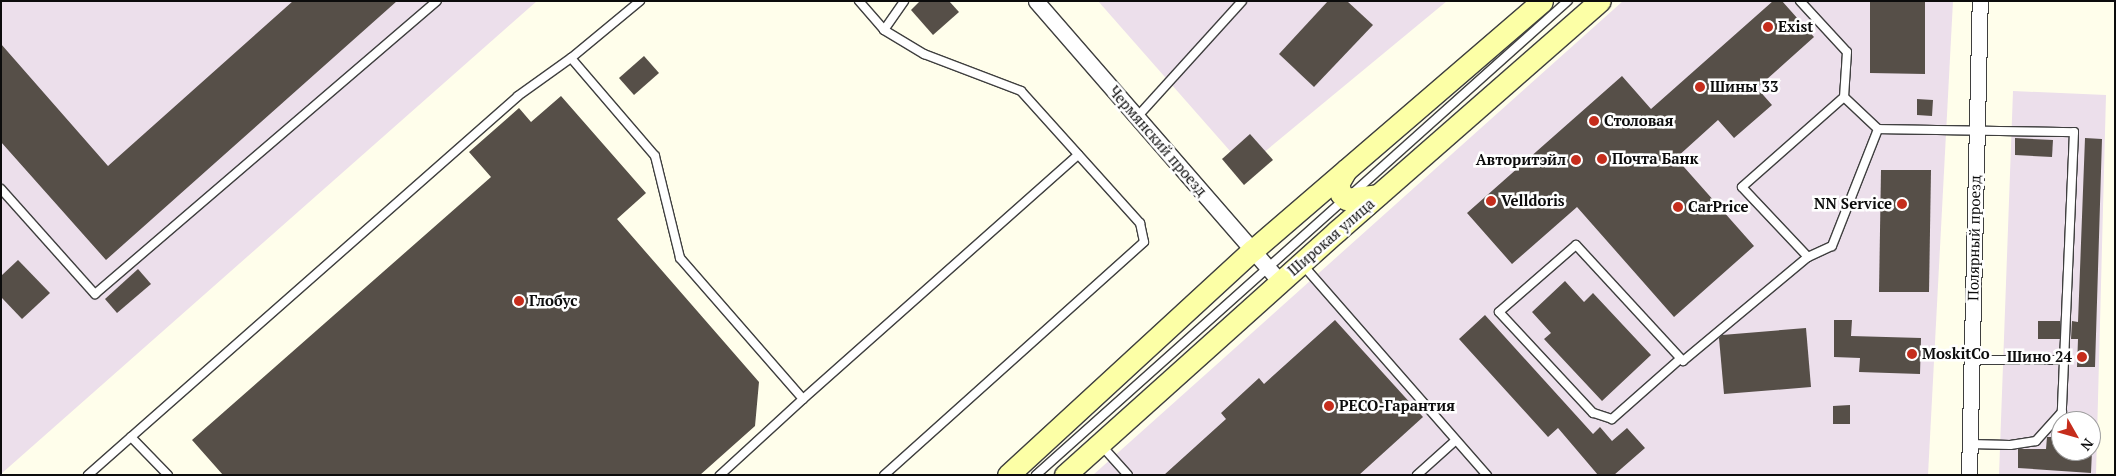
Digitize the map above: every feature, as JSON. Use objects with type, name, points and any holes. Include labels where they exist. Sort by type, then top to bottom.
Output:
[{"type":"main road","points":[[1008,475],[1253,250],[1542,1]]},
{"type":"main road","name":"Широкая улица","points":[[1065,475],[1274,275],[1301,264],[1600,1]]},
{"type":"main road","points":[[1346,170],[1338,184],[1340,194],[1346,198],[1378,195]]},
{"type":"street","name":"Чермянский проезд","points":[[1036,1],[1274,275]]},
{"type":"street","name":"Полярный проезд","points":[[1969,475],[1980,1]]},
{"type":"lane","points":[[1,189],[95,294],[437,1]]},
{"type":"lane","points":[[88,475],[518,96],[571,58],[640,1]]},
{"type":"lane","points":[[859,1],[884,30],[924,54],[1021,91],[1140,223],[1144,242],[884,475]]},
{"type":"lane","points":[[884,30],[904,1]]},
{"type":"lane","points":[[1137,117],[1242,1]]},
{"type":"lane","name":"Широкая улица","points":[[1036,475],[1274,275],[1346,198],[1568,1]]},
{"type":"lane","points":[[1800,1],[1847,52],[1844,97],[1742,187],[1808,257]]},
{"type":"lane","points":[[571,58],[655,156],[680,258],[803,399]]},
{"type":"lane","points":[[1844,97],[1878,129],[2074,132],[2062,412],[2036,441],[2010,445],[1970,444]]},
{"type":"lane","points":[[1680,359],[1612,420],[1593,413],[1499,312],[1576,245],[1683,361],[1808,257],[1832,246],[1878,129]]},
{"type":"lane","points":[[720,475],[1078,155]]},
{"type":"lane","points":[[1301,264],[1487,475]]},
{"type":"lane","points":[[1972,360],[2065,360]]},
{"type":"lane","points":[[131,437],[168,475]]},
{"type":"lane","points":[[1417,475],[1456,440]]},
{"type":"lane","points":[[1099,444],[1128,475]]},
{"type":"shaded area","points":[[1,1],[537,1],[1,474]]},
{"type":"shaded area","points":[[1098,1],[1447,1],[1245,168]]},
{"type":"shaded area","points":[[1623,1],[1953,1],[1928,475],[1093,475]]},
{"type":"shaded area","points":[[2013,91],[2106,95],[2098,411],[2051,411],[2051,461],[2096,461],[2096,475],[1999,475]]},
{"type":"building","points":[[293,1],[397,1],[106,260],[1,142],[1,44],[108,166]]},
{"type":"building","points":[[920,1],[949,1],[959,12],[933,35],[911,10]]},
{"type":"building","points":[[1328,1],[1347,1],[1373,25],[1314,87],[1279,54]]},
{"type":"building","points":[[1773,1],[1782,1],[1814,37],[1757,88],[1772,105],[1734,138],[1718,120],[1676,158],[1754,246],[1674,317],[1577,207],[1512,264],[1467,213],[1622,76],[1651,109]]},
{"type":"building","points":[[1870,1],[1925,1],[1925,74],[1870,73]]},
{"type":"building","points":[[644,56],[659,73],[634,95],[619,78]]},
{"type":"building","name":"Глобус","points":[[561,96],[646,193],[617,219],[759,382],[755,426],[700,475],[223,475],[192,440],[491,177],[469,152],[519,108],[531,122]]},
{"type":"building","points":[[1917,99],[1933,100],[1932,116],[1917,115]]},
{"type":"building","points":[[1250,134],[1273,160],[1244,185],[1222,159]]},
{"type":"building","points":[[2015,138],[2053,140],[2052,157],[2015,155]]},
{"type":"building","points":[[2085,138],[2102,139],[2095,367],[2077,367],[2078,339],[2071,339],[2072,321],[2078,322]]},
{"type":"building","points":[[1881,170],[1931,170],[1929,292],[1879,292]]},
{"type":"building","points":[[18,260],[50,293],[22,319],[1,297],[1,276]]},
{"type":"building","points":[[138,269],[151,284],[117,313],[105,299]]},
{"type":"building","points":[[1565,281],[1584,302],[1593,293],[1651,355],[1602,401],[1544,339],[1551,333],[1532,312]]},
{"type":"building","points":[[1485,315],[1593,434],[1600,427],[1612,441],[1627,428],[1645,448],[1614,475],[1598,475],[1558,428],[1548,437],[1459,339]]},
{"type":"building","points":[[1335,320],[1423,417],[1359,475],[1164,475],[1226,419],[1221,413],[1259,378],[1264,384]]},
{"type":"building","points":[[1834,320],[1852,320],[1851,336],[1921,338],[1920,374],[1859,372],[1860,358],[1834,357]]},
{"type":"building","points":[[2038,321],[2060,321],[2060,339],[2038,339]]},
{"type":"building","points":[[1806,328],[1811,387],[1724,394],[1719,338],[1722,335]]},
{"type":"building","points":[[1850,405],[1850,424],[1833,424],[1833,406]]},
{"type":"building","points":[[2047,437],[2051,437],[2051,461],[2092,461],[2091,473],[2018,468],[2018,449],[2046,449]]},
{"type":"place","name":"Exist","points":[[1768,27]]},
{"type":"place","name":"Шины 33","points":[[1700,87]]},
{"type":"place","name":"Столовая","points":[[1594,121]]},
{"type":"place","name":"Почта Банк","points":[[1602,159]]},
{"type":"place","name":"Авторитэйл","points":[[1576,160]]},
{"type":"place","name":"Velldoris","points":[[1491,201]]},
{"type":"place","name":"NN Service","points":[[1902,204]]},
{"type":"place","name":"CarPrice","points":[[1678,207]]},
{"type":"place","name":"Глобус","points":[[519,301]]},
{"type":"place","name":"MoskitCo","points":[[1912,354]]},
{"type":"place","name":"Шино 24","points":[[2082,357]]},
{"type":"place","name":"РЕСО-Гарантия","points":[[1329,406]]}]
